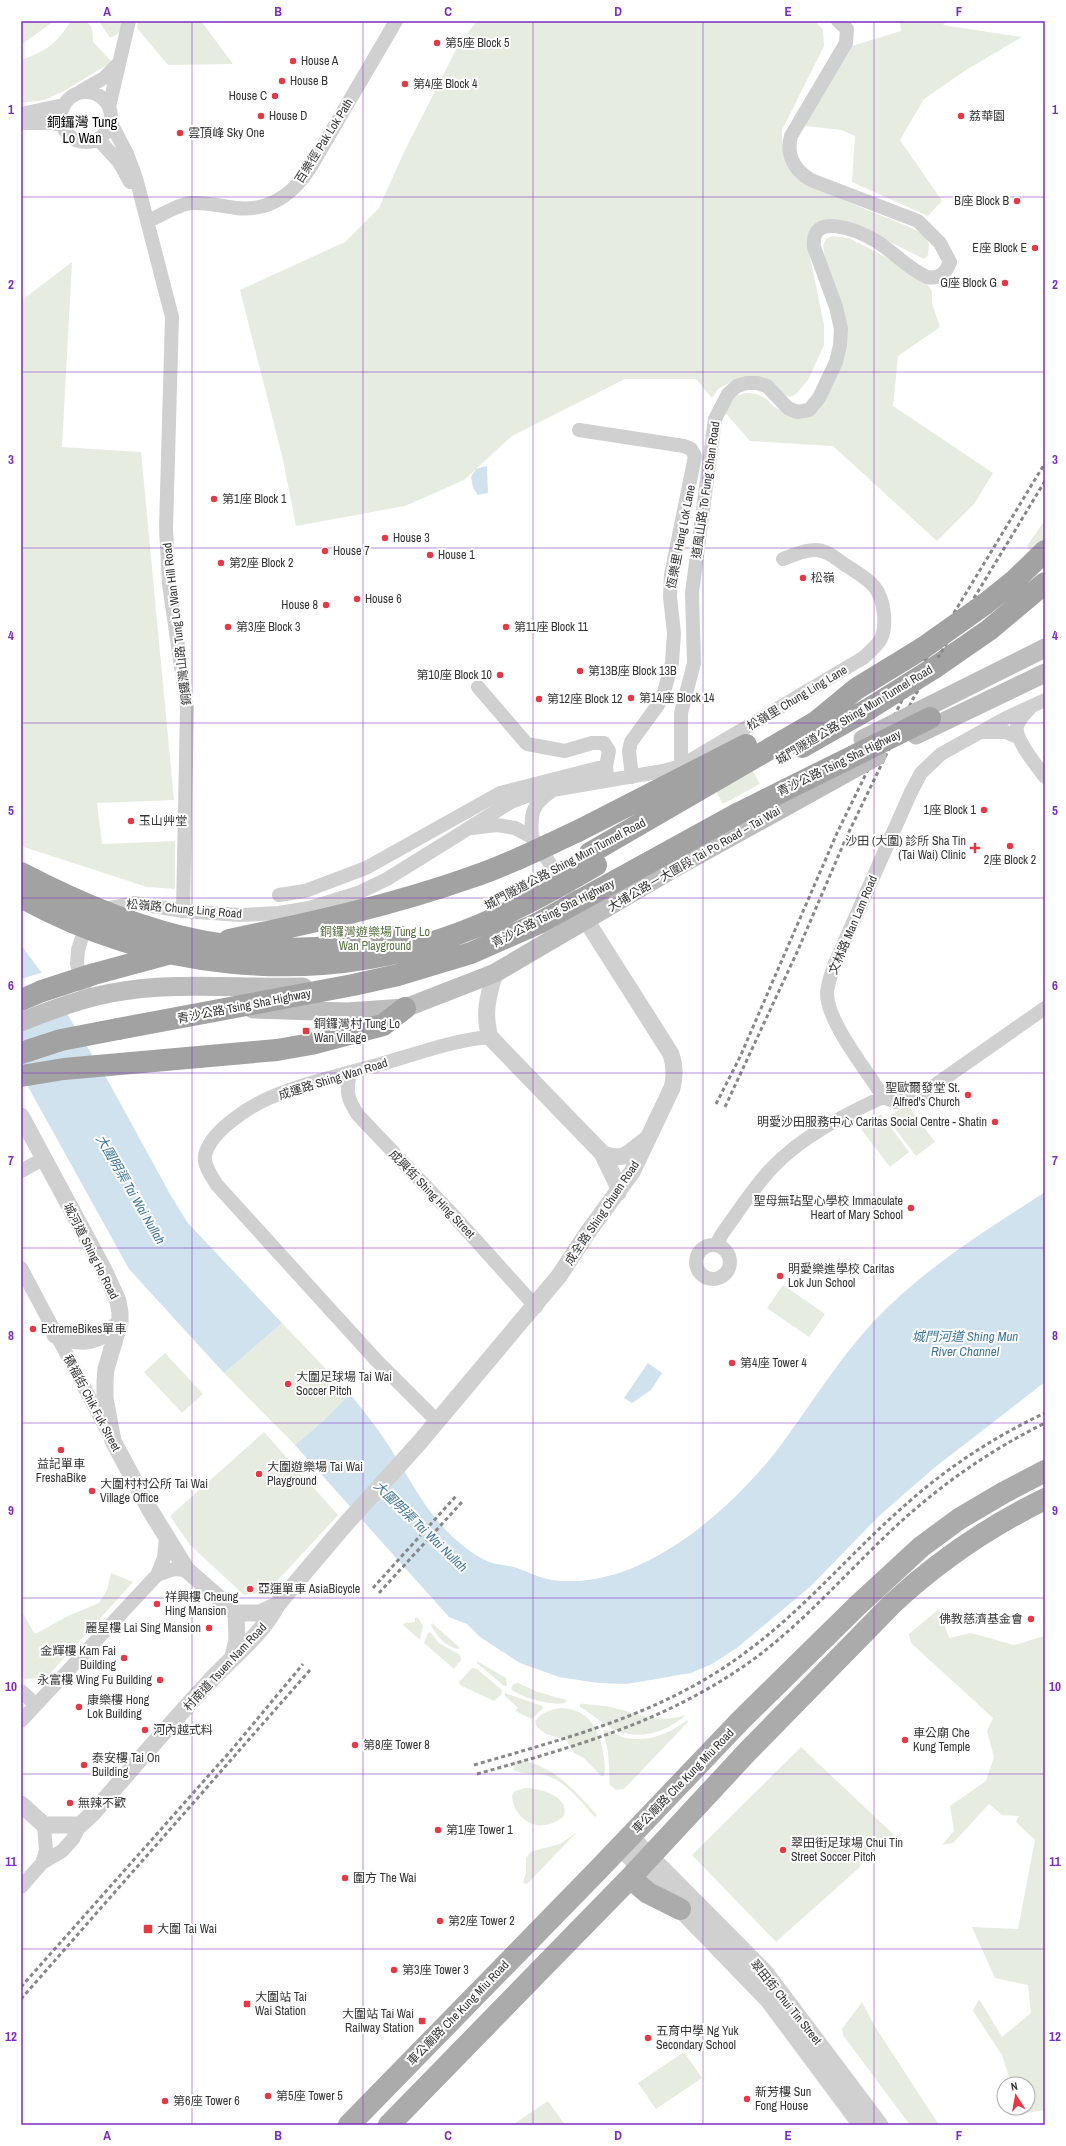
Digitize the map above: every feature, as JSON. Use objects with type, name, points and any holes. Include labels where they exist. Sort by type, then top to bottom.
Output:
[{"type":"highway","name":"城門隧道公路 Shing Mun Tunnel Road","points":[[21,873],[78,901],[130,923],[161,933],[211,943],[250,948],[293,950],[350,945],[398,937],[434,926],[483,907],[575,861],[816,722],[856,689],[947,632],[1015,580],[1045,551]]},
{"type":"highway","name":"城門隧道公路 Shing Mun Tunnel Road","points":[[21,897],[62,916],[122,940],[176,955],[218,962],[271,966],[334,963],[391,954],[429,944],[494,918],[561,885],[842,725],[963,649],[1006,617],[1045,583]]},
{"type":"highway","name":"青沙公路 Tsing Sha Highway","points":[[21,1050],[71,1038],[360,984],[410,972],[471,953],[539,923],[799,782],[1045,664]]},
{"type":"highway","points":[[21,1000],[54,987],[129,964],[380,906],[474,877],[537,850],[609,815],[729,755],[807,711],[856,689]]},
{"type":"highway","points":[[21,1076],[64,1069],[277,1050],[311,1044],[383,1025],[405,1008]]},
{"type":"main road","name":"大埔公路－大圍段 Tai Po Road – Tai Wai","points":[[21,1022],[85,1000],[111,993],[161,988],[310,987],[366,981],[413,969],[470,950],[507,933],[573,898],[802,770],[1045,648]]},
{"type":"main road","name":"大埔公路－大圍段 Tai Po Road – Tai Wai","points":[[21,1050],[124,1020],[216,1009],[334,1012],[405,1008],[494,973],[586,921],[669,871],[878,755],[954,716],[1045,674]]},
{"type":"main road","name":"車公廟路 Che Kung Miu Road","points":[[389,2125],[635,1856],[740,1721],[888,1576],[922,1547],[959,1519],[1003,1492],[1045,1470]]},
{"type":"main road","name":"車公廟路 Che Kung Miu Road","points":[[349,2125],[635,1856],[714,1788],[866,1630],[913,1584],[975,1538],[1045,1499]]},
{"type":"main road","points":[[635,1856],[648,1893],[680,1909]]},
{"type":"street","name":"銅鑼灣山路 Tung Lo Wan Hill Road","points":[[129,21],[110,107],[111,122],[127,154],[136,178],[172,317],[166,528],[169,584],[187,708],[183,911]]},
{"type":"street","name":"百樂徑 Pak Lok Path","points":[[148,221],[182,205],[190,203],[204,203],[236,208],[253,208],[270,204],[286,196],[298,184],[310,168],[396,21]]},
{"type":"street","name":"道風山路 To Fung Shan Road","points":[[681,766],[681,713],[694,663],[692,593],[712,435],[721,404],[733,390],[747,383],[757,383],[767,386],[788,408],[796,412],[809,410],[822,393],[836,362],[841,333],[836,307],[814,247],[813,238],[820,228],[835,226],[868,237],[927,277],[941,276],[947,270],[950,262],[940,243],[918,221],[811,180],[801,173],[792,162],[789,146],[791,136],[846,43],[847,29],[838,21]]},
{"type":"street","points":[[111,122],[104,135],[98,140],[90,142],[74,140],[64,130],[61,125],[60,118],[63,105],[72,95],[104,78],[119,63]]},
{"type":"street","points":[[78,92],[93,92],[100,96],[110,107]]},
{"type":"street","points":[[21,114],[63,105]]},
{"type":"street","points":[[21,123],[52,123],[61,125]]},
{"type":"street","name":"銅鑼灣山路 Tung Lo Wan Hill Road","points":[[98,140],[119,162],[140,197]]},
{"type":"street","name":"恆樂里 Hang Lok Lane","points":[[579,430],[684,446],[691,449],[695,456],[672,575],[670,597],[674,633],[672,663],[666,685],[658,705],[631,742],[629,751],[632,777]]},
{"type":"street","name":"松嶺里 Chung Ling Lane","points":[[469,828],[511,802],[534,793],[554,790],[607,773],[632,777],[681,766],[863,658],[877,645],[885,630],[883,599],[878,590],[864,578],[824,551],[814,550],[801,552],[783,560]]},
{"type":"street","points":[[279,895],[305,891],[366,868],[500,793],[607,773],[609,751],[604,744],[592,743],[565,751],[527,744],[478,686]]},
{"type":"street","name":"文林路 Man Lam Road","points":[[882,1097],[834,1020],[828,1003],[828,986],[835,963],[919,777],[941,754],[1045,700]]},
{"type":"street","points":[[1031,707],[1020,720],[1017,727],[1018,737],[1045,777]]},
{"type":"street","points":[[982,732],[1006,732],[1018,737]]},
{"type":"street","name":"松嶺里 Chung Ling Lane","points":[[532,837],[531,822],[534,806],[541,798],[554,790]]},
{"type":"street","name":"松嶺路 Chung Ling Road","points":[[85,1000],[77,964],[78,950],[83,934],[96,916],[109,908],[134,903],[183,911],[240,915],[279,913],[309,908],[358,893],[387,879],[469,828],[497,825],[515,828],[532,837],[573,898]]},
{"type":"street","name":"成全路 Shing Chuen Road","points":[[437,1421],[536,1307],[559,1276],[592,1226],[618,1193],[632,1172],[650,1137],[673,1083],[674,1062],[671,1054],[586,921],[573,898]]},
{"type":"street","points":[[494,973],[486,1006],[487,1026],[490,1037],[602,1153],[617,1184],[618,1193]]},
{"type":"street","points":[[716,1245],[722,1234],[772,1168],[803,1142],[862,1106],[882,1097],[896,1102],[918,1097],[1045,1008]]},
{"type":"street","name":"成運路 Shing Wan Road","points":[[437,1421],[376,1360],[217,1185],[209,1172],[204,1157],[210,1143],[228,1123],[268,1099],[312,1082],[455,1043],[490,1037]]},
{"type":"street","name":"成興街 Shing Hing Street","points":[[350,1072],[347,1091],[349,1101],[358,1115],[453,1215],[536,1307]]},
{"type":"street","name":"城河道 Shing Ho Road","points":[[21,1117],[113,1288],[120,1313],[120,1322],[106,1368],[105,1381],[105,1398],[113,1441]]},
{"type":"street","points":[[602,1153],[613,1158],[624,1157],[650,1137]]},
{"type":"street","points":[[21,1170],[43,1159]]},
{"type":"street","name":"積福街 Chik Fuk Street","points":[[21,1268],[55,1334],[166,1537],[187,1570],[236,1612]]},
{"type":"street","points":[[55,1334],[72,1342],[90,1342],[106,1335],[120,1322]]},
{"type":"street","name":"村南道 Tsuen Nam Road","points":[[21,1887],[42,1863],[62,1851],[73,1839],[80,1825],[233,1656],[247,1646],[271,1618],[277,1606],[344,1526],[437,1421]]},
{"type":"street","points":[[21,1721],[35,1704],[157,1575],[164,1558],[166,1537]]},
{"type":"street","points":[[157,1575],[174,1569],[187,1570]]},
{"type":"street","points":[[233,1656],[237,1640],[236,1612],[260,1613],[277,1606]]},
{"type":"street","points":[[21,1691],[35,1704]]},
{"type":"street","points":[[21,1804],[44,1825],[80,1825]]},
{"type":"street","points":[[42,1863],[46,1850],[44,1825]]},
{"type":"street","name":"翠田街 Chui Tin Street","points":[[635,1856],[765,1972],[880,2125]]},
{"type":"street","name":"翠田街 Chui Tin Street","points":[[680,1909],[768,2000],[861,2125]]},
{"type":"shaded area","points":[[21,21],[54,21],[21,45]]},
{"type":"shaded area","points":[[71,21],[82,21],[89,24],[92,30],[93,42],[112,62],[62,92],[44,100],[21,103],[21,60],[50,46],[60,36]]},
{"type":"shaded area","points":[[99,21],[122,21],[119,33],[110,38]]},
{"type":"shaded area","points":[[138,21],[201,21],[233,64],[168,65],[137,28]]},
{"type":"shaded area","points":[[477,21],[815,21],[823,30],[824,46],[782,130],[785,155],[789,163],[799,174],[814,185],[852,204],[926,235],[929,245],[928,255],[924,259],[854,224],[816,228],[807,242],[824,325],[824,345],[808,380],[797,393],[791,397],[733,381],[718,389],[712,398],[696,379],[625,379],[512,436],[464,480],[405,506],[296,526],[283,460],[240,290],[345,242],[379,208],[404,152],[459,44]]},
{"type":"shaded area","points":[[900,21],[947,21],[943,25],[1022,37],[966,70],[924,99],[900,140],[942,201],[928,216],[852,182],[855,136],[842,130],[805,126],[839,50],[901,31]]},
{"type":"shaded area","points":[[832,236],[849,238],[921,276],[932,291],[932,303],[940,327],[898,356],[893,406],[993,473],[974,504],[937,541],[833,446],[750,441],[723,410],[730,400],[740,394],[745,393],[757,394],[765,398],[777,408],[793,413],[807,405],[838,349],[823,245],[826,239]]},
{"type":"shaded area","points":[[72,262],[62,447],[141,452],[174,800],[97,803],[102,844],[175,841],[175,889],[147,887],[21,846],[21,301]]},
{"type":"shaded area","points":[[1045,520],[1045,571],[1027,546]]},
{"type":"shaded area","points":[[746,759],[760,784],[723,804],[709,779]]},
{"type":"shaded area","points":[[907,1104],[935,1142],[916,1156],[887,1118]]},
{"type":"shaded area","points":[[881,1114],[909,1152],[890,1167],[861,1129]]},
{"type":"shaded area","points":[[783,1285],[825,1314],[809,1337],[767,1308]]},
{"type":"shaded area","name":"大圍足球場 Tai Wai Soccer Pitch","points":[[282,1323],[350,1394],[323,1421],[295,1445],[224,1373]]},
{"type":"shaded area","points":[[165,1353],[203,1394],[182,1413],[144,1372]]},
{"type":"shaded area","name":"大圍遊樂場 Tai Wai Playground","points":[[264,1432],[338,1515],[267,1592],[244,1595],[190,1545],[170,1516]]},
{"type":"shaded area","points":[[111,1573],[133,1582],[46,1678],[25,1679],[21,1675],[21,1610],[34,1633],[37,1633],[66,1617],[99,1603],[107,1590]]},
{"type":"shaded area","points":[[939,1609],[949,1638],[971,1633],[1014,1645],[1045,1636],[1045,2110],[1036,2111],[1036,2076],[1009,2076],[1002,2055],[973,2011],[979,1999],[1002,2037],[1031,2013],[1028,1985],[995,1978],[972,1927],[1018,1929],[1035,1840],[1016,1822],[1019,1816],[1002,1815],[989,1804],[953,1843],[942,1845],[954,1831],[950,1806],[986,1781],[994,1757],[987,1731],[993,1718],[911,1643],[909,1634]]},
{"type":"shaded area","points":[[415,1618],[418,1618],[423,1626],[420,1640],[403,1625],[405,1623],[415,1622]]},
{"type":"shaded area","points":[[432,1623],[459,1647],[459,1649],[446,1644],[436,1634],[431,1626]]},
{"type":"shaded area","points":[[430,1632],[439,1643],[460,1655],[461,1660],[454,1669],[424,1643],[428,1633]]},
{"type":"shaded area","points":[[477,1661],[506,1678],[507,1686],[504,1686],[477,1663]]},
{"type":"shaded area","points":[[472,1668],[477,1669],[502,1690],[501,1695],[494,1701],[460,1685],[459,1682]]},
{"type":"shaded area","points":[[518,1683],[538,1692],[566,1700],[566,1702],[555,1704],[547,1703],[522,1695],[511,1689],[513,1684]]},
{"type":"shaded area","points":[[505,1693],[542,1706],[543,1708],[532,1719],[515,1711],[518,1708],[505,1696]]},
{"type":"shaded area","points":[[580,1704],[608,1706],[650,1718],[673,1718],[686,1715],[677,1722],[659,1731],[639,1735],[629,1734],[619,1732],[609,1727],[580,1707]]},
{"type":"shaded area","points":[[559,1708],[576,1711],[583,1714],[593,1725],[600,1739],[603,1751],[605,1765],[604,1776],[601,1776],[584,1758],[574,1753],[566,1740],[546,1734],[537,1727],[535,1722],[539,1716]]},
{"type":"shaded area","points":[[687,1720],[688,1722],[624,1789],[616,1790],[610,1785],[608,1752],[603,1730],[626,1738],[643,1739],[666,1733]]},
{"type":"shaded area","name":"翠田街足球場 Chui Tin Street Soccer Pitch","points":[[801,1747],[894,1835],[872,1846],[864,1855],[860,1867],[776,1942],[692,1855]]},
{"type":"shaded area","points":[[518,1760],[542,1767],[553,1773],[572,1788],[597,1815],[595,1817],[573,1793],[553,1778],[541,1774],[517,1772],[514,1770],[513,1764]]},
{"type":"shaded area","points":[[531,1788],[552,1794],[558,1798],[565,1809],[564,1816],[556,1822],[547,1825],[531,1823],[524,1819],[518,1813],[512,1796],[515,1791]]},
{"type":"shaded area","points":[[577,1832],[527,1884],[523,1883],[526,1873],[526,1858],[529,1854],[533,1851],[560,1844]]},
{"type":"shaded area","points":[[862,2002],[874,2025],[939,2125],[910,2125],[843,2035],[842,2029]]},
{"type":"shaded area","points":[[684,2052],[702,2078],[656,2109],[638,2083]]},
{"type":"shaded area","points":[[548,2101],[565,2125],[512,2125]]},
{"type":"water","points":[[487,466],[488,493],[478,495],[473,488],[471,477],[476,469]]},
{"type":"water","name":"大圍明渠 Tai Wai Nullah","points":[[21,945],[44,976],[107,1079],[187,1222],[282,1323],[224,1373],[129,1269],[21,1074]]},
{"type":"water","name":"城門河道 Shing Mun River Channel","points":[[1045,1192],[1045,1382],[934,1468],[879,1516],[811,1586],[738,1647],[712,1664],[691,1673],[627,1684],[598,1683],[559,1677],[520,1663],[480,1637],[467,1624],[449,1617],[295,1445],[323,1421],[350,1394],[383,1437],[438,1522],[471,1552],[489,1562],[514,1567],[552,1580],[585,1580],[617,1573],[649,1560],[679,1543],[708,1521],[734,1498],[778,1449],[848,1352],[874,1321],[893,1302],[913,1284],[955,1252]]},
{"type":"water","points":[[648,1363],[662,1373],[651,1390],[632,1403],[624,1398]]},
{"type":"pier","points":[[44,972],[62,1001],[21,1017],[21,979]]},
{"type":"railway","points":[[716,1104],[740,1057],[837,833],[906,692],[1045,463]]},
{"type":"railway","points":[[725,1107],[798,950],[846,838],[914,697],[1045,481]]},
{"type":"railway","points":[[474,1765],[547,1744],[618,1720],[686,1690],[718,1671],[750,1649],[788,1618],[875,1533],[928,1486],[965,1458],[984,1446],[1045,1413]]},
{"type":"railway","points":[[477,1774],[588,1741],[623,1728],[658,1714],[725,1679],[758,1656],[794,1626],[877,1544],[929,1497],[985,1457],[1045,1423]]},
{"type":"railway","points":[[373,1588],[456,1496]]},
{"type":"railway","points":[[379,1593],[462,1502]]},
{"type":"railway","points":[[21,1987],[234,1747],[303,1664]]},
{"type":"railway","points":[[21,1999],[310,1670]]},
{"type":"place","name":"第5座 Block 5","points":[[437,43]]},
{"type":"place","name":"House A","points":[[293,61]]},
{"type":"place","name":"House B","points":[[282,81]]},
{"type":"place","name":"第4座 Block 4","points":[[405,84]]},
{"type":"place","name":"House C","points":[[275,96]]},
{"type":"place","name":"House D","points":[[261,116]]},
{"type":"place","name":"荔華園","points":[[961,116]]},
{"type":"place","name":"雲頂峰 Sky One","points":[[180,133]]},
{"type":"place","name":"B座 Block B","points":[[1017,201]]},
{"type":"place","name":"E座 Block E","points":[[1035,248]]},
{"type":"place","name":"G座 Block G","points":[[1005,283]]},
{"type":"place","name":"第1座 Block 1","points":[[214,499]]},
{"type":"place","name":"House 3","points":[[385,538]]},
{"type":"place","name":"House 7","points":[[325,551]]},
{"type":"place","name":"House 1","points":[[430,555]]},
{"type":"place","name":"第2座 Block 2","points":[[221,563]]},
{"type":"place","name":"松嶺","points":[[803,578]]},
{"type":"place","name":"House 6","points":[[357,599]]},
{"type":"place","name":"House 8","points":[[326,605]]},
{"type":"place","name":"第3座 Block 3","points":[[228,627]]},
{"type":"place","name":"第11座 Block 11","points":[[506,627]]},
{"type":"place","name":"第13B座 Block 13B","points":[[580,671]]},
{"type":"place","name":"第10座 Block 10","points":[[500,675]]},
{"type":"place","name":"第14座 Block 14","points":[[631,698]]},
{"type":"place","name":"第12座 Block 12","points":[[539,699]]},
{"type":"place","name":"1座 Block 1","points":[[984,810]]},
{"type":"place","name":"玉山艸堂","points":[[131,821]]},
{"type":"place","name":"2座 Block 2","points":[[1010,846]]},
{"type":"place","name":"沙田 (大圍) 診所 Sha Tin (Tai Wai) Clinic","points":[[975,848]]},
{"type":"place","name":"銅鑼灣村 Tung Lo Wan Village","points":[[306,1031]]},
{"type":"place","name":"聖歐爾發堂 St. Alfred's Church","points":[[968,1095]]},
{"type":"place","name":"明愛沙田服務中心 Caritas Social Centre - Shatin","points":[[995,1122]]},
{"type":"place","name":"聖母無玷聖心學校 Immaculate Heart of Mary School","points":[[911,1208]]},
{"type":"place","name":"明愛樂進學校 Caritas Lok Jun School","points":[[780,1276]]},
{"type":"place","name":"ExtremeBikes單車","points":[[33,1329]]},
{"type":"place","name":"第4座 Tower 4","points":[[732,1363]]},
{"type":"place","name":"大圍足球場 Tai Wai Soccer Pitch","points":[[288,1384]]},
{"type":"place","name":"益記單車 FreshaBike","points":[[61,1450]]},
{"type":"place","name":"大圍遊樂場 Tai Wai Playground","points":[[259,1474]]},
{"type":"place","name":"大圍村村公所 Tai Wai Village Office","points":[[92,1491]]},
{"type":"place","name":"亞運單車 AsiaBicycle","points":[[250,1589]]},
{"type":"place","name":"祥興樓 Cheung Hing Mansion","points":[[157,1604]]},
{"type":"place","name":"佛教慈濟基金會","points":[[1031,1619]]},
{"type":"place","name":"麗星樓 Lai Sing Mansion","points":[[209,1628]]},
{"type":"place","name":"金輝樓 Kam Fai Building","points":[[124,1658]]},
{"type":"place","name":"永富樓 Wing Fu Building","points":[[160,1680]]},
{"type":"place","name":"康樂樓 Hong Lok Building","points":[[79,1707]]},
{"type":"place","name":"河內越式料","points":[[145,1730]]},
{"type":"place","name":"車公廟 Che Kung Temple","points":[[905,1740]]},
{"type":"place","name":"第8座 Tower 8","points":[[355,1745]]},
{"type":"place","name":"泰安樓 Tai On Building","points":[[84,1765]]},
{"type":"place","name":"無辣不歡","points":[[70,1803]]},
{"type":"place","name":"第1座 Tower 1","points":[[438,1830]]},
{"type":"place","name":"翠田街足球場 Chui Tin Street Soccer Pitch","points":[[783,1850]]},
{"type":"place","name":"圍方 The Wai","points":[[345,1878]]},
{"type":"place","name":"第2座 Tower 2","points":[[440,1921]]},
{"type":"place","name":"大圍 Tai Wai","points":[[148,1929]]},
{"type":"place","name":"第3座 Tower 3","points":[[394,1970]]},
{"type":"place","name":"大圍站 Tai Wai Station","points":[[247,2004]]},
{"type":"place","name":"大圍站 Tai Wai Railway Station","points":[[422,2021]]},
{"type":"place","name":"五育中學 Ng Yuk Secondary School","points":[[648,2038]]},
{"type":"place","name":"第5座 Tower 5","points":[[268,2096]]},
{"type":"place","name":"新芳樓 Sun Fong House","points":[[747,2099]]},
{"type":"place","name":"第6座 Tower 6","points":[[165,2101]]},
{"type":"district","name":"銅鑼灣 Tung Lo Wan","points":[[82,130]]},
{"type":"park label","name":"銅鑼灣遊樂場 Tung Lo Wan Playground","points":[[375,939]]}]
